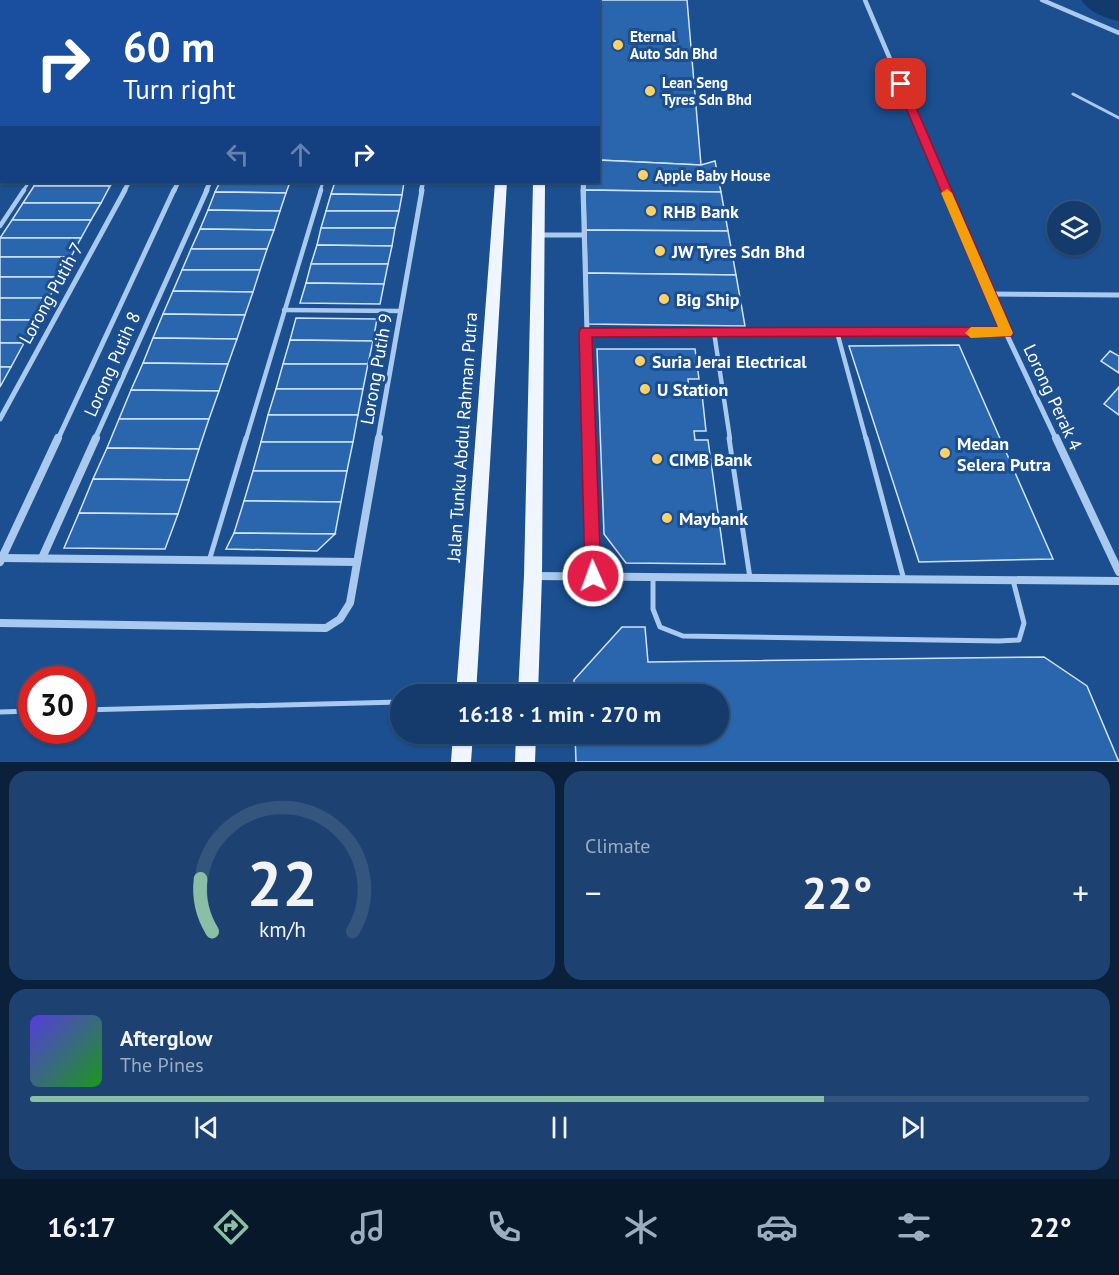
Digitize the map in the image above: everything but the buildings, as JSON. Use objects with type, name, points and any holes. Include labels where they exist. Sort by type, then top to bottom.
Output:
[{"type":"main road","name":"Jalan Tunku Abdul Rahman Putra","points":[[467,684],[501,183]]},
{"type":"main road","points":[[528,684],[533,576],[539,183]]},
{"type":"main road","points":[[461,762],[462,744]]},
{"type":"main road","points":[[525,762],[526,744]]},
{"type":"street","name":"Lorong Perak 4","points":[[865,0],[1006,333],[1119,572]]},
{"type":"street","points":[[1042,0],[1119,33]]},
{"type":"street","name":"Lorong Putih 7","points":[[0,419],[128,183]]},
{"type":"street","points":[[178,183],[1,560],[42,558],[357,562]]},
{"type":"street","name":"Lorong Putih 8","points":[[42,558],[210,183]]},
{"type":"street","name":"Lorong Putih 9","points":[[0,623],[326,628],[340,619],[350,603],[423,183]]},
{"type":"street","points":[[583,183],[593,576]]},
{"type":"street","points":[[539,235],[583,235]]},
{"type":"street","points":[[989,294],[1119,295]]},
{"type":"street","points":[[533,576],[1119,581]]},
{"type":"lane","points":[[1073,94],[1119,118]]},
{"type":"lane","points":[[0,226],[28,183]]},
{"type":"lane","points":[[208,561],[323,183]]},
{"type":"lane","points":[[284,310],[402,311]]},
{"type":"lane","points":[[585,332],[1006,333]]},
{"type":"lane","points":[[714,332],[750,578]]},
{"type":"lane","points":[[837,332],[904,580]]},
{"type":"lane","points":[[653,577],[653,609],[660,627],[683,636],[999,641],[1019,640],[1024,623],[1013,580]]},
{"type":"lane","points":[[96,710],[390,702]]},
{"type":"lane","points":[[0,712],[18,711]]},
{"type":"waterway","points":[[1096,0],[1119,12]]},
{"type":"slow traffic","points":[[947,193],[1006,333],[971,333]]},
{"type":"place","name":"Eternal Auto Sdn Bhd","points":[[618,45]]},
{"type":"place","name":"Lean Seng Tyres Sdn Bhd","points":[[650,91]]},
{"type":"place","name":"Apple Baby House","points":[[643,175]]},
{"type":"place","name":"RHB Bank","points":[[651,211]]},
{"type":"place","name":"JW Tyres Sdn Bhd","points":[[660,251]]},
{"type":"place","name":"Big Ship","points":[[664,299]]},
{"type":"place","name":"Suria Jerai Electrical","points":[[640,361]]},
{"type":"place","name":"U Station","points":[[645,389]]},
{"type":"place","name":"Medan Selera Putra","points":[[945,453]]},
{"type":"place","name":"CIMB Bank","points":[[657,459]]},
{"type":"place","name":"Maybank","points":[[667,518]]},
{"type":"route","points":[[593,576],[585,332],[1006,333],[901,84]]}]
